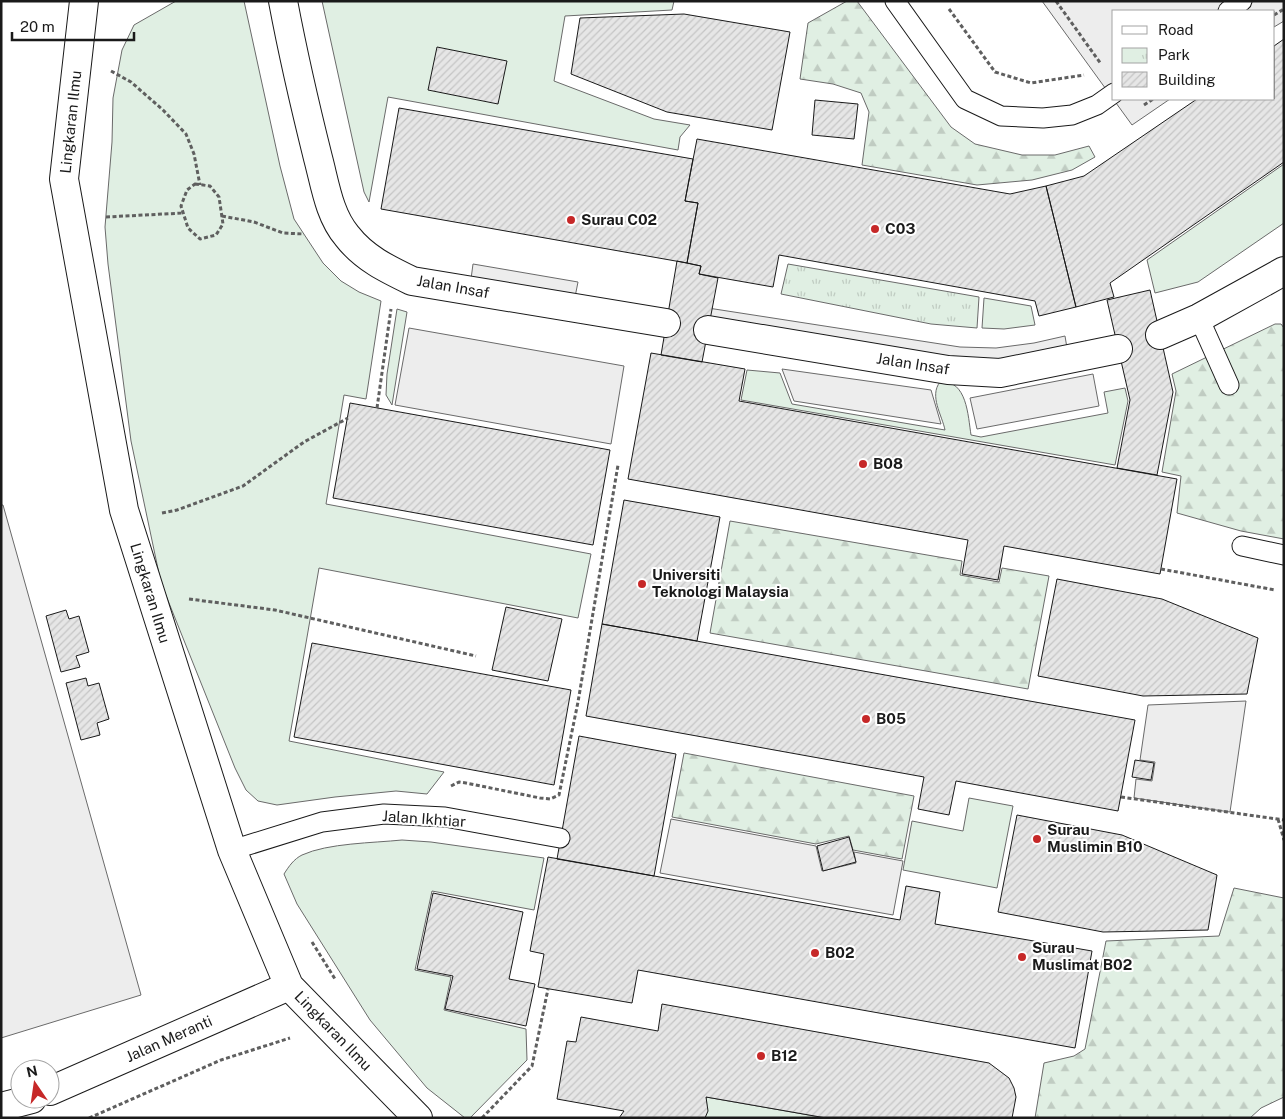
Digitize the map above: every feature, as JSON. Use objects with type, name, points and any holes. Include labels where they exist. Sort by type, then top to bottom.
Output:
[{"type":"street","name":"Lingkaran Ilmu","points":[[84,1],[64,180],[124,510],[232,850],[289,986],[418,1118]]},
{"type":"street","name":"Jalan Insaf","points":[[283,1],[297,74],[331,208],[345,235],[362,253],[385,268],[412,281],[666,323]]},
{"type":"street","points":[[1160,335],[1282,278]]},
{"type":"street","name":"Jalan Insaf","points":[[708,330],[948,370],[1000,373],[1118,349]]},
{"type":"street","name":"Jalan Meranti","points":[[60,1087],[289,986]]},
{"type":"lane","points":[[895,1],[965,98],[1002,116],[1043,118],[1072,115],[1097,105],[1112,94]]},
{"type":"lane","points":[[1229,10],[1242,1]]},
{"type":"lane","points":[[1199,318],[1229,385]]},
{"type":"lane","points":[[1242,546],[1284,555]]},
{"type":"lane","name":"Jalan Ikhtiar","points":[[232,850],[322,822],[384,814],[438,816],[560,838]]},
{"type":"path","points":[[1056,1],[1106,71]]},
{"type":"path","points":[[949,9],[995,72],[1031,83],[1088,74]]},
{"type":"path","points":[[111,70],[131,82],[163,110],[186,134],[194,154],[200,185]]},
{"type":"path","points":[[194,184],[210,186],[218,197],[224,224],[216,235],[200,239],[188,228],[183,213],[180,206],[188,190],[194,184]]},
{"type":"path","points":[[105,217],[183,213]]},
{"type":"path","points":[[222,216],[254,222],[283,233],[309,234]]},
{"type":"path","points":[[377,408],[391,305]]},
{"type":"path","points":[[158,514],[177,510],[243,486],[304,442],[348,418]]},
{"type":"path","points":[[438,816],[452,785],[459,782],[540,798],[550,799],[559,795],[578,702],[618,465]]},
{"type":"path","points":[[1161,569],[1275,590]]},
{"type":"path","points":[[151,595],[274,610],[476,656]]},
{"type":"path","points":[[1121,797],[1284,820]]},
{"type":"path","points":[[1278,819],[1284,840]]},
{"type":"path","points":[[485,1117],[532,1066],[548,988]]},
{"type":"path","points":[[89,1118],[221,1060],[328,1026]]},
{"type":"green space","points":[[176,1],[244,1],[280,166],[294,219],[323,263],[341,281],[359,292],[381,301],[366,399],[344,395],[326,504],[591,554],[578,618],[319,568],[289,741],[444,772],[427,794],[396,791],[277,805],[258,801],[246,790],[235,768],[161,583],[131,441],[105,227],[112,142],[113,98],[122,50],[134,25]]},
{"type":"green space","points":[[322,1],[674,1],[672,10],[565,16],[554,81],[654,119],[690,125],[680,137],[678,150],[388,97],[369,202],[364,192]]},
{"type":"green space","points":[[847,1],[857,1],[951,127],[975,144],[1022,155],[1055,155],[1089,146],[1095,157],[1072,170],[1032,180],[977,185],[862,165],[869,112],[861,93],[833,84],[800,79],[808,23]]},
{"type":"green space","points":[[1284,164],[1284,223],[1198,282],[1155,293],[1147,260]]},
{"type":"green space","points":[[788,264],[979,297],[977,328],[931,324],[781,294]]},
{"type":"green space","points":[[984,298],[1031,306],[1035,325],[1004,329],[982,328]]},
{"type":"green space","points":[[397,309],[407,312],[392,405],[386,395],[387,374]]},
{"type":"green space","points":[[1275,324],[1281,324],[1284,328],[1284,539],[1241,531],[1177,513],[1181,476],[1162,472],[1176,391],[1172,374]]},
{"type":"green space","points":[[747,370],[780,373],[792,404],[945,430],[937,406],[936,393],[940,382],[949,383],[956,386],[961,392],[967,409],[971,435],[981,437],[1108,413],[1104,392],[1125,388],[1128,401],[1115,465],[741,400]]},
{"type":"green space","points":[[730,521],[962,561],[960,575],[999,582],[1002,568],[1049,576],[1028,689],[710,633]]},
{"type":"green space","points":[[684,753],[914,796],[902,859],[853,850],[849,836],[816,844],[672,817]]},
{"type":"green space","points":[[969,798],[1013,806],[997,888],[903,870],[912,821],[963,831]]},
{"type":"green space","points":[[402,840],[431,842],[544,858],[534,910],[432,891],[415,970],[451,977],[444,1010],[526,1029],[527,1060],[470,1118],[465,1118],[427,1088],[370,1020],[297,904],[284,874],[302,855],[313,851],[337,846]]},
{"type":"green space","points":[[1234,888],[1284,898],[1284,1097],[1261,1108],[1250,1118],[1035,1118],[1044,1063],[1074,1056],[1085,1049],[1106,941],[1219,936]]},
{"type":"green space","points":[[706,1097],[826,1118],[705,1118]]},
{"type":"shaded area","points":[[1042,1],[1284,1],[1284,21],[1275,26],[1275,10],[1112,10],[1112,97]]},
{"type":"shaded area","points":[[1114,100],[1169,100],[1132,125]]},
{"type":"shaded area","points":[[473,264],[578,282],[575,297],[471,279]]},
{"type":"shaded area","points":[[708,308],[960,347],[996,348],[1034,343],[1065,336],[1067,348],[996,361],[959,360],[705,321]]},
{"type":"shaded area","points":[[409,328],[624,366],[611,444],[395,405]]},
{"type":"shaded area","points":[[782,369],[931,390],[941,424],[794,401]]},
{"type":"shaded area","points":[[1093,374],[1099,406],[977,429],[970,398]]},
{"type":"shaded area","points":[[1,505],[3,505],[141,995],[1,1038]]},
{"type":"shaded area","points":[[1246,701],[1230,812],[1134,798],[1136,779],[1152,781],[1155,762],[1140,760],[1148,705]]},
{"type":"shaded area","points":[[671,819],[816,846],[822,871],[856,863],[854,852],[903,861],[893,915],[660,873]]},
{"type":"building","points":[[684,14],[790,32],[772,130],[667,112],[571,74],[580,18]]},
{"type":"building","points":[[1284,39],[1284,162],[1110,283],[1114,297],[1076,307],[1046,186],[1084,176],[1196,100],[1275,100],[1275,45]]},
{"type":"building","points":[[437,47],[507,61],[498,104],[428,90]]},
{"type":"building","points":[[815,100],[858,104],[854,139],[812,135]]},
{"type":"building","points":[[399,108],[693,159],[685,201],[698,203],[687,263],[381,209]]},
{"type":"building","name":"C03","points":[[697,139],[1010,194],[1046,186],[1076,307],[1039,316],[1035,301],[779,255],[773,287],[699,274],[701,266],[687,263],[698,203],[685,201]]},
{"type":"building","points":[[677,261],[701,266],[699,274],[718,278],[702,362],[661,355]]},
{"type":"building","points":[[1150,290],[1173,392],[1157,475],[1117,468],[1130,400],[1107,300]]},
{"type":"building","name":"B08","points":[[651,353],[745,369],[739,401],[1177,479],[1160,574],[1004,546],[998,580],[962,574],[968,540],[628,479]]},
{"type":"building","points":[[350,403],[610,450],[593,545],[333,498]]},
{"type":"building","points":[[624,500],[720,517],[697,641],[602,624]]},
{"type":"building","points":[[1057,579],[1162,599],[1258,638],[1247,694],[1143,696],[1038,676]]},
{"type":"building","points":[[506,607],[562,619],[548,681],[492,670]]},
{"type":"building","points":[[66,610],[69,619],[79,616],[89,652],[76,656],[80,667],[61,672],[46,616]]},
{"type":"building","name":"B05","points":[[602,624],[1135,720],[1118,811],[956,781],[949,815],[918,809],[924,777],[586,716]]},
{"type":"building","points":[[312,643],[571,690],[554,785],[294,737]]},
{"type":"building","points":[[86,678],[88,686],[99,683],[109,719],[97,723],[100,735],[81,740],[66,683]]},
{"type":"building","points":[[579,736],[676,754],[654,876],[557,859]]},
{"type":"building","points":[[1135,760],[1154,763],[1151,780],[1132,777]]},
{"type":"building","points":[[1017,815],[1122,835],[1217,875],[1208,930],[1103,932],[998,912]]},
{"type":"building","points":[[849,837],[856,862],[823,871],[817,846]]},
{"type":"building","name":"B02","points":[[548,857],[900,920],[906,886],[940,892],[935,924],[1092,951],[1075,1048],[638,970],[632,1003],[538,987],[544,954],[530,951]]},
{"type":"building","points":[[433,893],[523,912],[509,979],[535,984],[526,1026],[445,1009],[453,976],[417,969]]},
{"type":"building","name":"B12","points":[[662,1004],[989,1063],[1009,1078],[1014,1088],[1016,1097],[1012,1118],[826,1118],[706,1097],[708,1111],[705,1118],[619,1118],[624,1111],[557,1099],[567,1041],[576,1042],[581,1017],[658,1031]]},
{"type":"place","name":"Surau C02","points":[[571,220]]},
{"type":"place","name":"C03","points":[[875,229]]},
{"type":"place","name":"B08","points":[[863,464]]},
{"type":"place","name":"Universiti Teknologi Malaysia","points":[[642,584]]},
{"type":"place","name":"B05","points":[[866,719]]},
{"type":"place","name":"Surau Muslimin B10","points":[[1037,839]]},
{"type":"place","name":"B02","points":[[815,953]]},
{"type":"place","name":"Surau Muslimat B02","points":[[1022,957]]},
{"type":"place","name":"B12","points":[[761,1056]]}]
